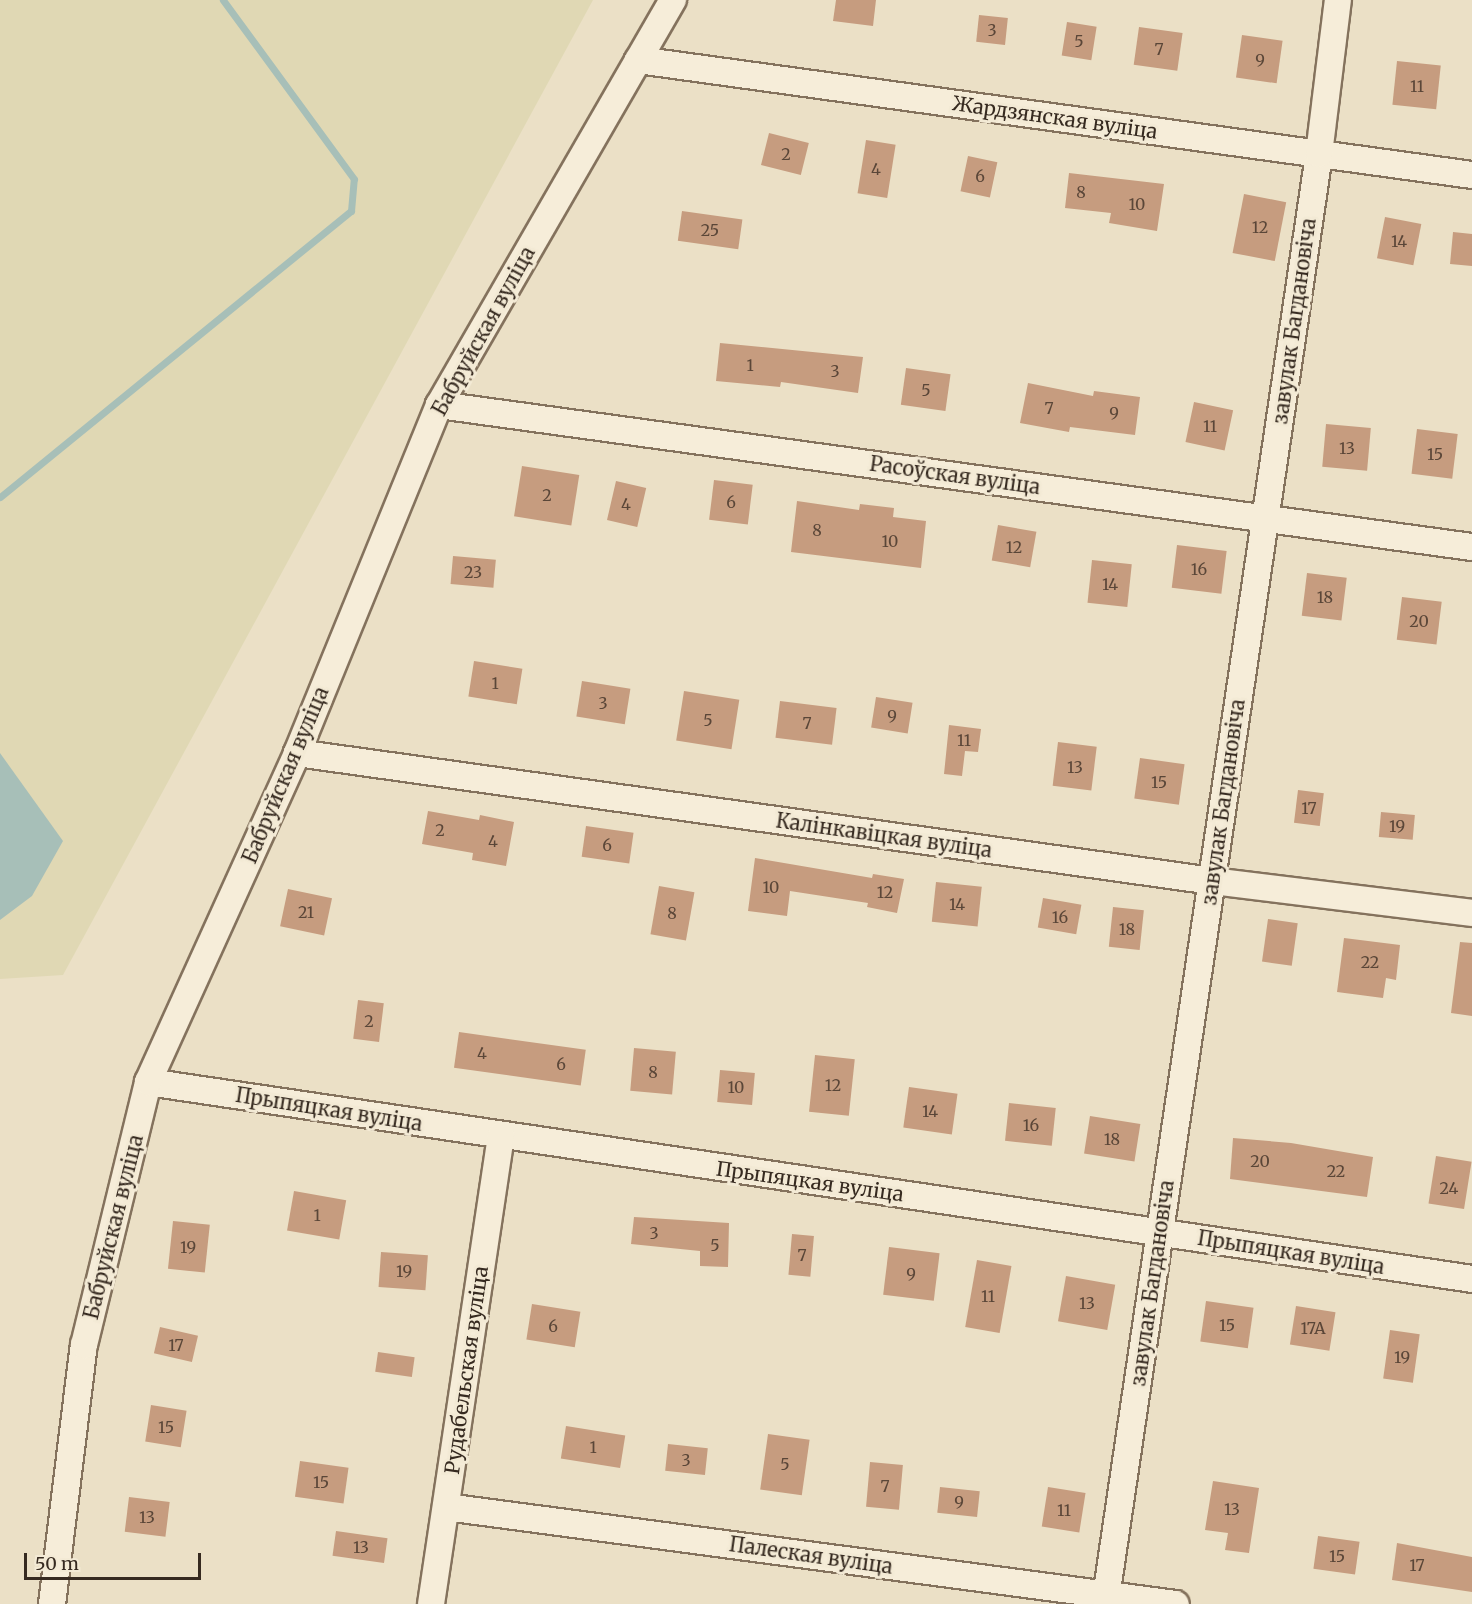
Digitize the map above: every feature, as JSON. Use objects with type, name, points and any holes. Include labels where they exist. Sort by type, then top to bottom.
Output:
[{"type":"street","name":"Бабруйская вуліца","points":[[52,1604],[84,1345],[148,1082],[297,753],[439,405],[673,0]]},
{"type":"street","name":"завулак Багдановіча","points":[[1106,1599],[1319,154],[1338,0]]},
{"type":"street","name":"Жардзянская вуліца","points":[[638,60],[1472,175]]},
{"type":"street","name":"Расоўская вуліца","points":[[439,405],[1472,547]]},
{"type":"street","name":"Калінкавіцкая вуліца","points":[[297,753],[1212,881],[1472,913]]},
{"type":"street","name":"Прыпяцкая вуліца","points":[[148,1082],[1472,1280]]},
{"type":"street","name":"Рудабельская вуліца","points":[[431,1604],[501,1135]]},
{"type":"street","name":"Палеская вуліца","points":[[446,1507],[1106,1599],[1176,1604]]},
{"type":"shaded area","points":[[0,0],[593,0],[63,975],[0,979]]},
{"type":"water","points":[[0,753],[63,841],[32,896],[0,920]]},
{"type":"building","points":[[836,0],[876,0],[873,26],[833,21]]},
{"type":"building","points":[[979,15],[1008,18],[1005,45],[976,42]]},
{"type":"building","points":[[1067,22],[1097,27],[1091,60],[1062,56]]},
{"type":"building","points":[[1139,27],[1183,33],[1177,71],[1134,65]]},
{"type":"building","points":[[1242,35],[1283,41],[1277,83],[1236,78]]},
{"type":"building","points":[[1397,61],[1441,66],[1436,109],[1392,105]]},
{"type":"building","points":[[769,133],[809,143],[801,175],[761,165]]},
{"type":"building","points":[[866,140],[896,145],[887,198],[858,193]]},
{"type":"building","points":[[968,156],[997,162],[990,197],[961,191]]},
{"type":"building","points":[[1069,173],[1164,184],[1157,231],[1109,223],[1111,213],[1065,208]]},
{"type":"building","points":[[1244,194],[1286,202],[1275,261],[1233,253]]},
{"type":"building","points":[[682,211],[742,219],[738,249],[678,241]]},
{"type":"building","points":[[1385,217],[1421,224],[1413,265],[1377,258]]},
{"type":"building","points":[[1453,232],[1472,234],[1472,266],[1450,264]]},
{"type":"building","points":[[720,343],[863,357],[858,393],[781,382],[780,387],[716,381]]},
{"type":"building","points":[[906,368],[951,374],[945,411],[901,405]]},
{"type":"building","points":[[1028,383],[1093,396],[1094,391],[1140,397],[1135,435],[1070,427],[1069,432],[1020,423]]},
{"type":"building","points":[[1194,402],[1233,410],[1225,450],[1185,442]]},
{"type":"building","points":[[1326,424],[1371,428],[1367,471],[1322,467]]},
{"type":"building","points":[[1417,429],[1458,434],[1452,479],[1412,474]]},
{"type":"building","points":[[522,466],[579,475],[571,525],[514,516]]},
{"type":"building","points":[[714,480],[753,485],[748,524],[709,520]]},
{"type":"building","points":[[616,481],[646,488],[637,527],[607,520]]},
{"type":"building","points":[[797,501],[859,510],[860,504],[894,508],[893,517],[926,521],[921,568],[791,552]]},
{"type":"building","points":[[998,525],[1036,532],[1030,567],[992,560]]},
{"type":"building","points":[[1177,545],[1227,551],[1221,594],[1172,588]]},
{"type":"building","points":[[453,556],[496,560],[493,588],[451,584]]},
{"type":"building","points":[[1092,560],[1132,564],[1127,607],[1088,603]]},
{"type":"building","points":[[1307,573],[1347,578],[1341,621],[1302,616]]},
{"type":"building","points":[[1402,597],[1442,602],[1436,645],[1397,640]]},
{"type":"building","points":[[474,661],[522,669],[517,704],[468,697]]},
{"type":"building","points":[[582,681],[630,689],[625,724],[576,717]]},
{"type":"building","points":[[684,691],[739,700],[731,749],[676,740]]},
{"type":"building","points":[[876,697],[913,703],[908,733],[871,728]]},
{"type":"building","points":[[780,701],[837,708],[832,745],[775,738]]},
{"type":"building","points":[[949,725],[981,729],[978,752],[965,751],[962,776],[944,774]]},
{"type":"building","points":[[1058,742],[1097,747],[1091,790],[1053,786]]},
{"type":"building","points":[[1140,758],[1185,764],[1179,805],[1134,799]]},
{"type":"building","points":[[1298,790],[1324,793],[1320,826],[1294,823]]},
{"type":"building","points":[[428,811],[479,820],[480,815],[514,822],[506,866],[472,860],[473,853],[422,844]]},
{"type":"building","points":[[1381,812],[1415,815],[1413,840],[1379,837]]},
{"type":"building","points":[[586,826],[634,833],[629,863],[582,857]]},
{"type":"building","points":[[755,858],[872,878],[873,874],[904,879],[897,913],[867,907],[868,903],[790,891],[787,916],[748,911]]},
{"type":"building","points":[[936,882],[982,887],[978,927],[932,922]]},
{"type":"building","points":[[659,886],[694,892],[686,941],[650,934]]},
{"type":"building","points":[[288,889],[332,898],[324,936],[280,926]]},
{"type":"building","points":[[1043,898],[1081,905],[1076,934],[1038,928]]},
{"type":"building","points":[[1113,907],[1144,910],[1140,950],[1109,947]]},
{"type":"building","points":[[1268,919],[1298,923],[1292,966],[1262,962]]},
{"type":"building","points":[[1344,938],[1400,945],[1396,980],[1386,978],[1383,998],[1337,992]]},
{"type":"building","points":[[1460,942],[1472,943],[1472,1016],[1451,1013]]},
{"type":"building","points":[[358,1000],[384,1003],[379,1042],[353,1039]]},
{"type":"building","points":[[459,1032],[586,1050],[581,1085],[454,1068]]},
{"type":"building","points":[[634,1048],[676,1052],[672,1094],[630,1091]]},
{"type":"building","points":[[815,1055],[855,1059],[849,1116],[809,1112]]},
{"type":"building","points":[[720,1070],[755,1073],[752,1105],[717,1102]]},
{"type":"building","points":[[909,1087],[958,1094],[952,1134],[903,1128]]},
{"type":"building","points":[[1009,1103],[1056,1108],[1052,1146],[1005,1141]]},
{"type":"building","points":[[1090,1116],[1140,1124],[1134,1162],[1084,1154]]},
{"type":"building","points":[[1233,1138],[1291,1143],[1373,1157],[1367,1197],[1230,1179]]},
{"type":"building","points":[[1436,1156],[1472,1162],[1464,1209],[1428,1203]]},
{"type":"building","points":[[294,1191],[346,1200],[339,1240],[287,1230]]},
{"type":"building","points":[[634,1217],[729,1223],[728,1267],[700,1266],[700,1251],[631,1244]]},
{"type":"building","points":[[173,1221],[210,1225],[205,1273],[168,1269]]},
{"type":"building","points":[[792,1234],[814,1236],[810,1277],[788,1275]]},
{"type":"building","points":[[889,1247],[940,1253],[934,1301],[883,1295]]},
{"type":"building","points":[[381,1252],[428,1255],[425,1290],[379,1287]]},
{"type":"building","points":[[977,1260],[1011,1266],[1000,1333],[965,1327]]},
{"type":"building","points":[[1066,1276],[1115,1285],[1107,1330],[1058,1321]]},
{"type":"building","points":[[1206,1301],[1254,1308],[1248,1348],[1200,1342]]},
{"type":"building","points":[[532,1304],[580,1312],[575,1347],[526,1340]]},
{"type":"building","points":[[1296,1306],[1336,1312],[1329,1351],[1290,1345]]},
{"type":"building","points":[[160,1327],[198,1336],[192,1362],[154,1353]]},
{"type":"building","points":[[1390,1330],[1420,1334],[1413,1383],[1383,1379]]},
{"type":"building","points":[[378,1352],[415,1357],[412,1377],[375,1372]]},
{"type":"building","points":[[151,1405],[187,1411],[181,1447],[145,1442]]},
{"type":"building","points":[[566,1426],[625,1435],[620,1468],[561,1459]]},
{"type":"building","points":[[768,1434],[810,1440],[802,1495],[760,1489]]},
{"type":"building","points":[[668,1444],[708,1448],[705,1475],[665,1471]]},
{"type":"building","points":[[300,1461],[349,1468],[344,1503],[295,1497]]},
{"type":"building","points":[[870,1462],[903,1465],[899,1510],[866,1507]]},
{"type":"building","points":[[1213,1481],[1259,1488],[1249,1553],[1225,1550],[1228,1533],[1205,1530]]},
{"type":"building","points":[[940,1487],[980,1491],[977,1517],[937,1513]]},
{"type":"building","points":[[1048,1487],[1086,1493],[1079,1532],[1042,1527]]},
{"type":"building","points":[[129,1497],[170,1502],[165,1537],[125,1532]]},
{"type":"building","points":[[336,1531],[387,1538],[384,1563],[333,1556]]},
{"type":"building","points":[[1318,1536],[1360,1542],[1355,1575],[1313,1569]]},
{"type":"building","points":[[1397,1543],[1472,1557],[1472,1592],[1392,1580]]},
{"type":"waterway","points":[[0,497],[351,211],[354,179],[223,0]]}]
